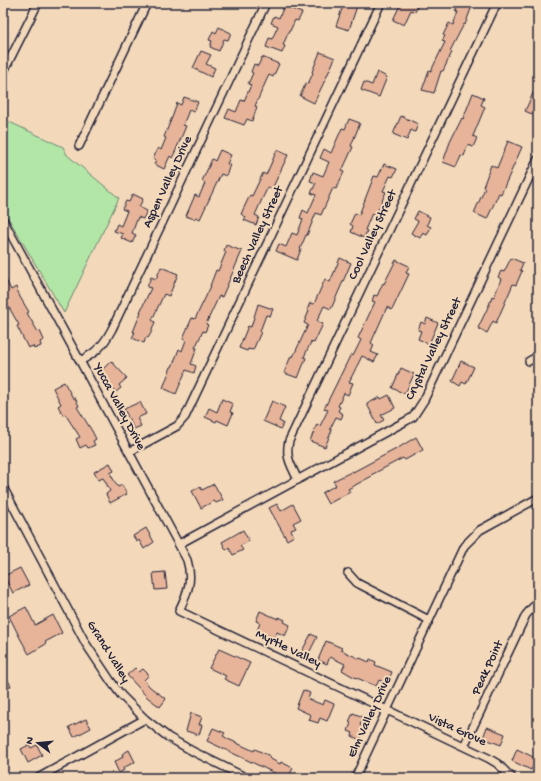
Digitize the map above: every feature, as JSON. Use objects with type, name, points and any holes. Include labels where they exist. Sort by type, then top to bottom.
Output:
[{"type":"street","points":[[3,73],[38,3]]},
{"type":"street","points":[[79,146],[147,3]]},
{"type":"street","name":"Aspen Valley Drive","points":[[80,361],[93,354],[100,348],[112,329],[266,3]]},
{"type":"street","name":"Beech Valley Street","points":[[129,452],[177,426],[185,417],[382,3]]},
{"type":"street","name":"Cool Valley Street","points":[[298,480],[289,461],[289,441],[497,3]]},
{"type":"street","name":"Crystal Valley Street","points":[[178,544],[413,417],[538,159]]},
{"type":"street","name":"Yucca Valley Drive","points":[[3,220],[187,560],[190,568],[190,586],[180,611]]},
{"type":"street","points":[[528,361],[538,356]]},
{"type":"street","name":"Grand Valley","points":[[3,487],[6,500],[86,644],[116,689],[145,719],[168,737],[194,752],[247,778]]},
{"type":"street","name":"Elm Valley Drive","points":[[354,778],[464,546],[480,530],[538,498]]},
{"type":"street","points":[[348,573],[357,583],[429,620]]},
{"type":"street","name":"Peak Point","points":[[464,746],[526,615],[538,602]]},
{"type":"street","name":"Myrtle Valley","points":[[180,611],[386,710]]},
{"type":"street","name":"Vista Grove","points":[[386,710],[488,758],[498,764],[512,778]]},
{"type":"street","points":[[38,778],[145,719]]},
{"type":"green space","points":[[3,119],[63,147],[67,155],[119,198],[64,313],[3,209]]},
{"type":"building","points":[[344,3],[358,3],[349,30],[336,26]]},
{"type":"building","points":[[401,3],[413,3],[418,5],[415,12],[411,10],[404,25],[393,20]]},
{"type":"building","points":[[459,3],[473,3],[465,25],[464,24],[450,51],[452,52],[443,71],[441,71],[434,93],[422,90],[429,70],[431,71],[445,42],[442,41],[445,36],[443,35],[449,23],[453,25],[458,12],[456,11]]},
{"type":"building","points":[[284,6],[302,13],[298,21],[295,20],[289,31],[283,45],[285,46],[282,53],[266,47],[269,38],[272,39],[278,26],[271,23],[274,16],[279,18]]},
{"type":"building","points":[[219,27],[231,33],[228,40],[224,39],[219,51],[210,47],[212,41],[209,40],[213,31],[216,33]]},
{"type":"building","points":[[201,51],[211,55],[206,64],[215,68],[211,77],[193,68]]},
{"type":"building","points":[[320,52],[335,58],[314,103],[300,96],[313,73],[312,72]]},
{"type":"building","points":[[262,57],[279,64],[273,77],[269,75],[267,79],[255,106],[257,107],[252,121],[247,119],[244,125],[225,118],[229,109],[236,112],[241,100],[244,101],[251,85],[248,84],[253,73],[251,72],[254,64],[258,66]]},
{"type":"building","points":[[377,72],[387,77],[379,97],[361,90],[364,82],[372,85]]},
{"type":"building","points":[[534,91],[538,93],[538,106],[534,115],[525,111]]},
{"type":"building","points":[[473,93],[484,98],[481,105],[485,107],[473,136],[477,138],[473,147],[468,145],[464,156],[461,155],[456,167],[443,162],[450,142],[462,118],[463,119]]},
{"type":"building","points":[[184,97],[198,102],[194,112],[189,110],[183,125],[186,126],[176,150],[172,158],[170,156],[164,169],[154,164],[156,160],[153,159],[158,148],[161,150],[166,138],[164,137],[177,103],[181,105]]},
{"type":"building","points":[[401,116],[418,124],[415,132],[411,130],[407,140],[393,134]]},
{"type":"building","points":[[349,119],[360,123],[351,146],[353,147],[342,171],[344,172],[336,189],[333,188],[321,215],[316,213],[300,249],[297,260],[276,251],[279,244],[286,247],[292,233],[297,235],[303,219],[300,218],[303,210],[308,213],[316,195],[311,193],[316,183],[310,181],[313,172],[323,176],[329,162],[320,158],[324,149],[331,153],[342,128],[345,129]]},
{"type":"building","points":[[508,141],[522,147],[501,194],[499,193],[487,219],[474,213],[485,188],[483,187],[491,165],[497,168]]},
{"type":"building","points":[[220,150],[231,155],[227,164],[230,165],[226,176],[221,174],[200,219],[196,217],[194,219],[186,216],[195,195],[199,197],[205,183],[202,181],[212,159],[215,161]]},
{"type":"building","points":[[277,150],[288,155],[272,189],[268,187],[263,197],[255,215],[259,217],[256,225],[244,220],[246,217],[241,214],[263,173],[266,175]]},
{"type":"building","points":[[384,164],[397,169],[393,177],[390,176],[383,191],[386,192],[376,214],[372,213],[365,230],[367,231],[364,238],[351,232],[353,226],[350,224],[355,213],[359,215],[374,176],[378,177]]},
{"type":"building","points":[[133,194],[143,199],[139,207],[147,211],[143,219],[138,217],[132,233],[136,235],[132,243],[121,238],[123,234],[114,231],[117,224],[121,226],[127,211],[122,209],[126,201],[129,202]]},
{"type":"building","points":[[418,211],[430,217],[427,225],[431,227],[427,235],[423,233],[420,238],[411,233],[418,221],[414,219]]},
{"type":"building","points":[[226,245],[242,251],[222,297],[219,296],[206,324],[208,325],[205,332],[203,331],[195,348],[197,348],[191,364],[196,366],[194,373],[186,370],[176,394],[163,388],[179,349],[182,351],[186,340],[183,338],[192,318],[195,319],[211,286],[216,270],[218,271],[226,252],[224,251]]},
{"type":"building","points":[[340,258],[351,263],[331,309],[324,306],[317,321],[323,324],[314,343],[311,342],[304,357],[306,358],[298,378],[284,373],[291,356],[293,357],[308,325],[304,323],[309,311],[307,310],[310,303],[314,304],[325,279],[330,282]]},
{"type":"building","points":[[511,258],[523,263],[520,270],[522,271],[516,285],[513,284],[496,323],[493,321],[487,333],[478,328],[492,296],[494,297],[501,279],[498,277],[501,271],[504,272]]},
{"type":"building","points":[[396,260],[409,266],[406,273],[409,274],[392,310],[387,307],[371,343],[374,345],[371,352],[378,355],[374,362],[362,356],[349,382],[353,383],[348,395],[344,393],[338,406],[340,407],[338,411],[343,414],[341,419],[336,417],[330,429],[332,430],[325,447],[310,441],[317,424],[320,426],[328,410],[324,409],[351,354],[353,356],[361,340],[358,338],[375,302],[372,301],[374,295],[377,296]]},
{"type":"building","points":[[161,267],[178,274],[169,296],[164,294],[152,320],[155,322],[151,333],[148,338],[146,337],[144,343],[132,338],[135,332],[133,332],[151,288],[147,287],[151,277],[156,279]]},
{"type":"building","points":[[3,274],[11,290],[16,287],[29,312],[27,313],[38,332],[40,331],[44,340],[40,342],[41,346],[34,349],[33,346],[28,348],[17,326],[19,325],[7,304],[3,306]]},
{"type":"building","points":[[258,304],[273,309],[270,316],[266,315],[260,331],[261,332],[253,350],[248,349],[247,351],[239,348],[248,326],[251,327]]},
{"type":"building","points":[[427,318],[438,323],[429,344],[418,339],[421,331],[418,330],[421,322],[425,324]]},
{"type":"building","points":[[111,361],[127,378],[119,385],[121,388],[116,392],[98,374]]},
{"type":"building","points":[[461,361],[474,367],[466,384],[462,382],[460,386],[452,381]]},
{"type":"building","points":[[401,368],[414,374],[405,394],[392,388]]},
{"type":"building","points":[[64,382],[73,398],[75,398],[79,406],[77,407],[96,439],[93,441],[95,445],[88,448],[86,445],[80,448],[76,439],[80,437],[58,406],[61,404],[53,388]]},
{"type":"building","points":[[389,395],[395,408],[381,415],[384,420],[377,424],[367,404],[380,397],[381,399]]},
{"type":"building","points":[[222,399],[233,404],[230,412],[233,413],[228,425],[205,417],[209,408],[217,412]]},
{"type":"building","points":[[272,401],[285,407],[279,421],[283,423],[281,429],[263,421]]},
{"type":"building","points":[[140,402],[146,414],[137,418],[141,426],[134,429],[124,409]]},
{"type":"building","points":[[416,437],[423,450],[405,460],[403,458],[371,475],[372,476],[348,489],[350,492],[328,504],[322,493],[336,485],[333,481],[353,472]]},
{"type":"building","points":[[110,463],[114,471],[110,473],[116,484],[118,487],[122,485],[127,494],[110,503],[106,494],[110,491],[105,481],[103,478],[98,480],[94,472]]},
{"type":"building","points":[[214,484],[223,500],[216,503],[214,501],[201,508],[192,491],[200,487],[202,490]]},
{"type":"building","points":[[277,504],[281,511],[293,504],[301,519],[293,523],[296,528],[291,530],[294,536],[287,540],[269,508]]},
{"type":"building","points":[[146,528],[154,542],[144,549],[139,540],[137,542],[133,536]]},
{"type":"building","points":[[243,530],[249,541],[240,546],[243,550],[233,555],[229,548],[226,550],[222,542]]},
{"type":"building","points":[[20,568],[29,585],[13,593],[4,576]]},
{"type":"building","points":[[165,572],[167,589],[155,590],[153,573]]},
{"type":"building","points":[[26,607],[35,625],[53,615],[62,633],[45,642],[46,644],[29,654],[9,616]]},
{"type":"building","points":[[260,611],[278,619],[279,617],[290,625],[285,636],[277,632],[274,638],[257,631],[260,623],[256,621]]},
{"type":"building","points":[[311,634],[317,637],[308,655],[302,651]]},
{"type":"building","points":[[326,641],[342,648],[341,650],[360,659],[369,662],[370,659],[376,662],[375,665],[392,672],[387,684],[379,680],[376,686],[352,676],[342,670],[345,664],[330,657],[327,664],[318,660]]},
{"type":"building","points":[[219,649],[250,663],[239,686],[224,679],[226,676],[209,668]]},
{"type":"building","points":[[135,668],[139,672],[143,669],[149,675],[144,680],[150,687],[166,699],[160,707],[147,697],[127,675]]},
{"type":"building","points":[[3,671],[11,686],[3,691]]},
{"type":"building","points":[[303,690],[310,693],[308,699],[323,705],[325,700],[334,704],[327,721],[320,718],[318,723],[309,720],[311,715],[296,708]]},
{"type":"building","points":[[191,713],[202,717],[199,725],[202,725],[199,735],[186,731]]},
{"type":"building","points":[[353,713],[363,717],[360,725],[365,727],[360,740],[352,736],[353,733],[348,731],[351,723],[349,722]]},
{"type":"building","points":[[86,719],[91,728],[74,737],[69,727]]},
{"type":"building","points":[[487,727],[505,734],[501,745],[483,738]]},
{"type":"building","points":[[213,728],[225,733],[223,736],[228,739],[254,751],[255,749],[270,756],[269,758],[280,764],[281,762],[293,768],[288,778],[285,778],[207,741]]},
{"type":"building","points":[[29,745],[31,748],[37,745],[42,755],[28,763],[21,749]]},
{"type":"building","points":[[517,749],[537,759],[531,770],[512,761]]},
{"type":"building","points":[[129,750],[135,762],[123,768],[124,770],[119,773],[114,762],[123,757],[122,754]]}]
